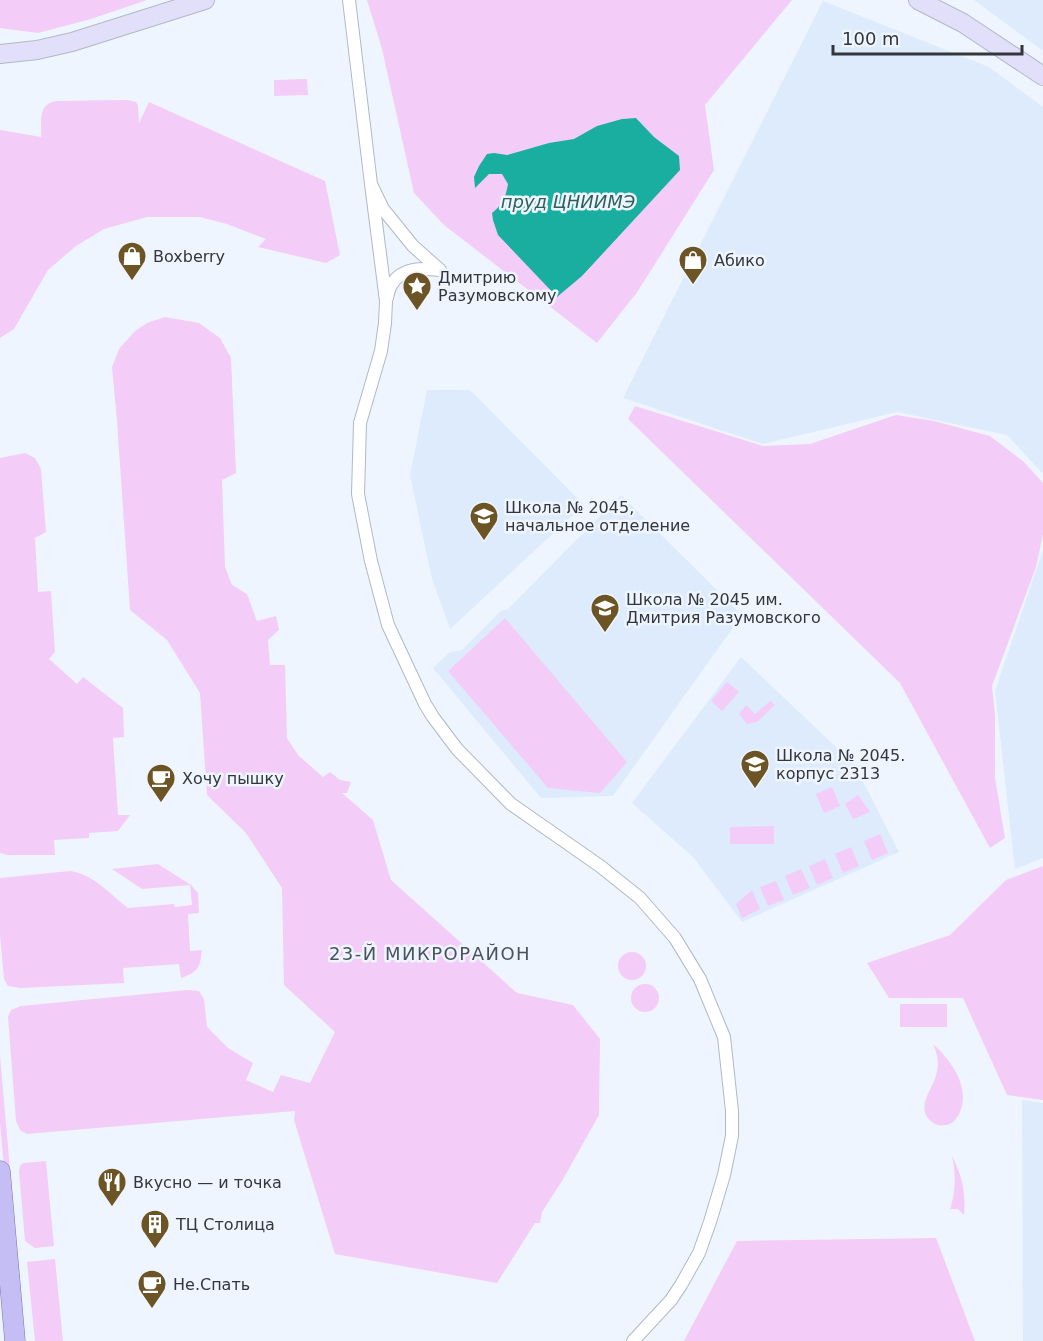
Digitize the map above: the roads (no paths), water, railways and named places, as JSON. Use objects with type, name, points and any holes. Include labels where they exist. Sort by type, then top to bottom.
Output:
[{"type":"main road","points":[[0,1171],[15,1341]]},
{"type":"street","points":[[0,54],[37,50],[72,42],[205,0]]},
{"type":"street","points":[[349,0],[386,301],[381,351],[360,423],[358,494],[371,561],[388,625],[404,662],[433,717],[464,757],[511,804],[600,866],[640,898],[675,938],[700,979],[724,1037],[732,1111],[732,1136],[724,1176],[699,1253],[671,1300],[633,1341]]},
{"type":"street","points":[[918,0],[963,23],[1043,76]]},
{"type":"street","points":[[371,184],[382,209],[413,246],[440,270],[425,268],[400,275],[391,284],[386,301]]},
{"type":"water","name":"пруд ЦНИИМЭ","points":[[636,118],[654,137],[679,156],[680,170],[582,276],[557,297],[498,235],[492,213],[502,203],[506,193],[508,184],[502,174],[489,174],[475,188],[474,177],[487,154],[507,155],[549,143],[574,139],[597,126],[622,119]]},
{"type":"place","name":"Boxberry","points":[[132,282]]},
{"type":"place","name":"Абико","points":[[693,286]]},
{"type":"place","name":"Дмитрию Разумовскому","points":[[417,312]]},
{"type":"place","name":"Школа № 2045, начальное отделение","points":[[484,542]]},
{"type":"place","name":"Школа № 2045 им. Дмитрия Разумовского","points":[[605,634]]},
{"type":"place","name":"Школа № 2045. корпус 2313","points":[[755,790]]},
{"type":"place","name":"Хочу пышку","points":[[161,804]]},
{"type":"place","name":"Вкусно — и точка","points":[[112,1208]]},
{"type":"place","name":"ТЦ Столица","points":[[155,1250]]},
{"type":"place","name":"Не.Спать","points":[[152,1310]]},
{"type":"district","name":"23-Й МИКРОРАЙОН","points":[[430,954]]}]
